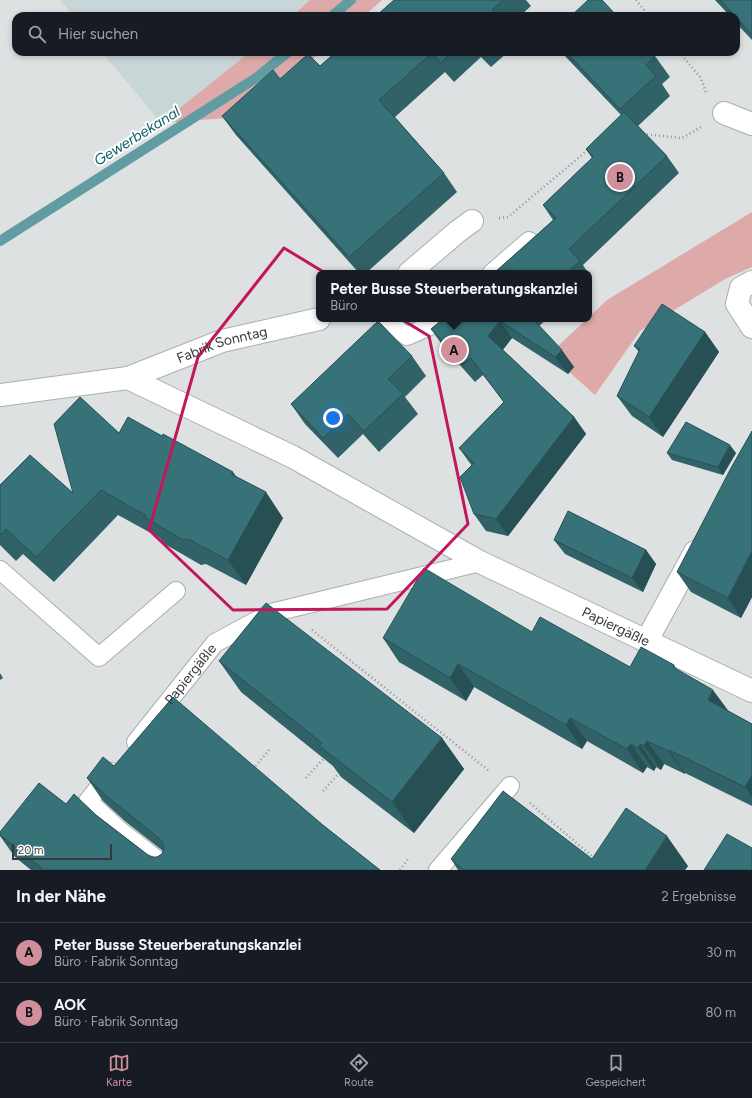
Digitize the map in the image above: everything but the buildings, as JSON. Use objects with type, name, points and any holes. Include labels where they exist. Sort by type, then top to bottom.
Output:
[{"type":"street","points":[[724,113],[752,124]]},
{"type":"street","points":[[413,270],[472,221]]},
{"type":"street","points":[[752,282],[741,288],[737,304],[752,327]]},
{"type":"street","name":"Fabrik Sonntag","points":[[128,378],[222,341],[316,320]]},
{"type":"street","points":[[0,395],[128,378]]},
{"type":"street","name":"Papiergäßle","points":[[128,378],[293,457],[480,562],[752,691]]},
{"type":"street","points":[[646,642],[706,532]]},
{"type":"lane","points":[[496,270],[529,242]]},
{"type":"lane","points":[[386,322],[407,336],[430,326],[435,322]]},
{"type":"lane","name":"Papiergäßle","points":[[170,870],[118,830],[88,801],[215,643],[271,613],[480,562]]},
{"type":"lane","points":[[0,570],[99,657],[176,591]]},
{"type":"lane","points":[[438,870],[510,786]]},
{"type":"path","points":[[636,0],[646,12]]},
{"type":"path","points":[[635,133],[682,138],[724,113],[706,93],[700,78],[682,56]]},
{"type":"path","points":[[472,221],[508,217],[594,145]]},
{"type":"path","points":[[310,629],[510,786],[598,861]]},
{"type":"path","points":[[329,652],[333,647]]},
{"type":"path","points":[[381,695],[386,689]]},
{"type":"path","points":[[395,706],[400,699]]},
{"type":"path","points":[[433,736],[438,729]]},
{"type":"path","points":[[250,772],[270,749]]},
{"type":"path","points":[[306,778],[328,754]]},
{"type":"path","points":[[323,792],[344,767]]},
{"type":"path","points":[[566,843],[570,838]]},
{"type":"path","points":[[400,870],[408,859]]},
{"type":"highlighted area","points":[[284,248],[429,336],[468,524],[387,609],[233,610],[149,530],[198,357]]},
{"type":"shaded area","points":[[60,0],[310,0],[296,12],[70,12]]},
{"type":"shaded area","points":[[310,0],[382,0],[368,12],[296,12]]},
{"type":"shaded area","points":[[105,56],[245,56],[161,123]]},
{"type":"shaded area","points":[[245,56],[316,56],[241,117],[161,123]]},
{"type":"shaded area","points":[[752,212],[752,267],[725,279],[640,331],[595,395],[558,362],[559,345],[584,322],[592,322],[592,314],[607,300]]},
{"type":"waterway","name":"Gewerbekanal","points":[[337,12],[351,0]]},
{"type":"waterway","name":"Gewerbekanal","points":[[0,241],[256,78],[283,56]]},
{"type":"place","name":"AOK","points":[[620,177]]},
{"type":"place","name":"Peter Busse Steuerberatungskanzlei","points":[[454,350]]}]
